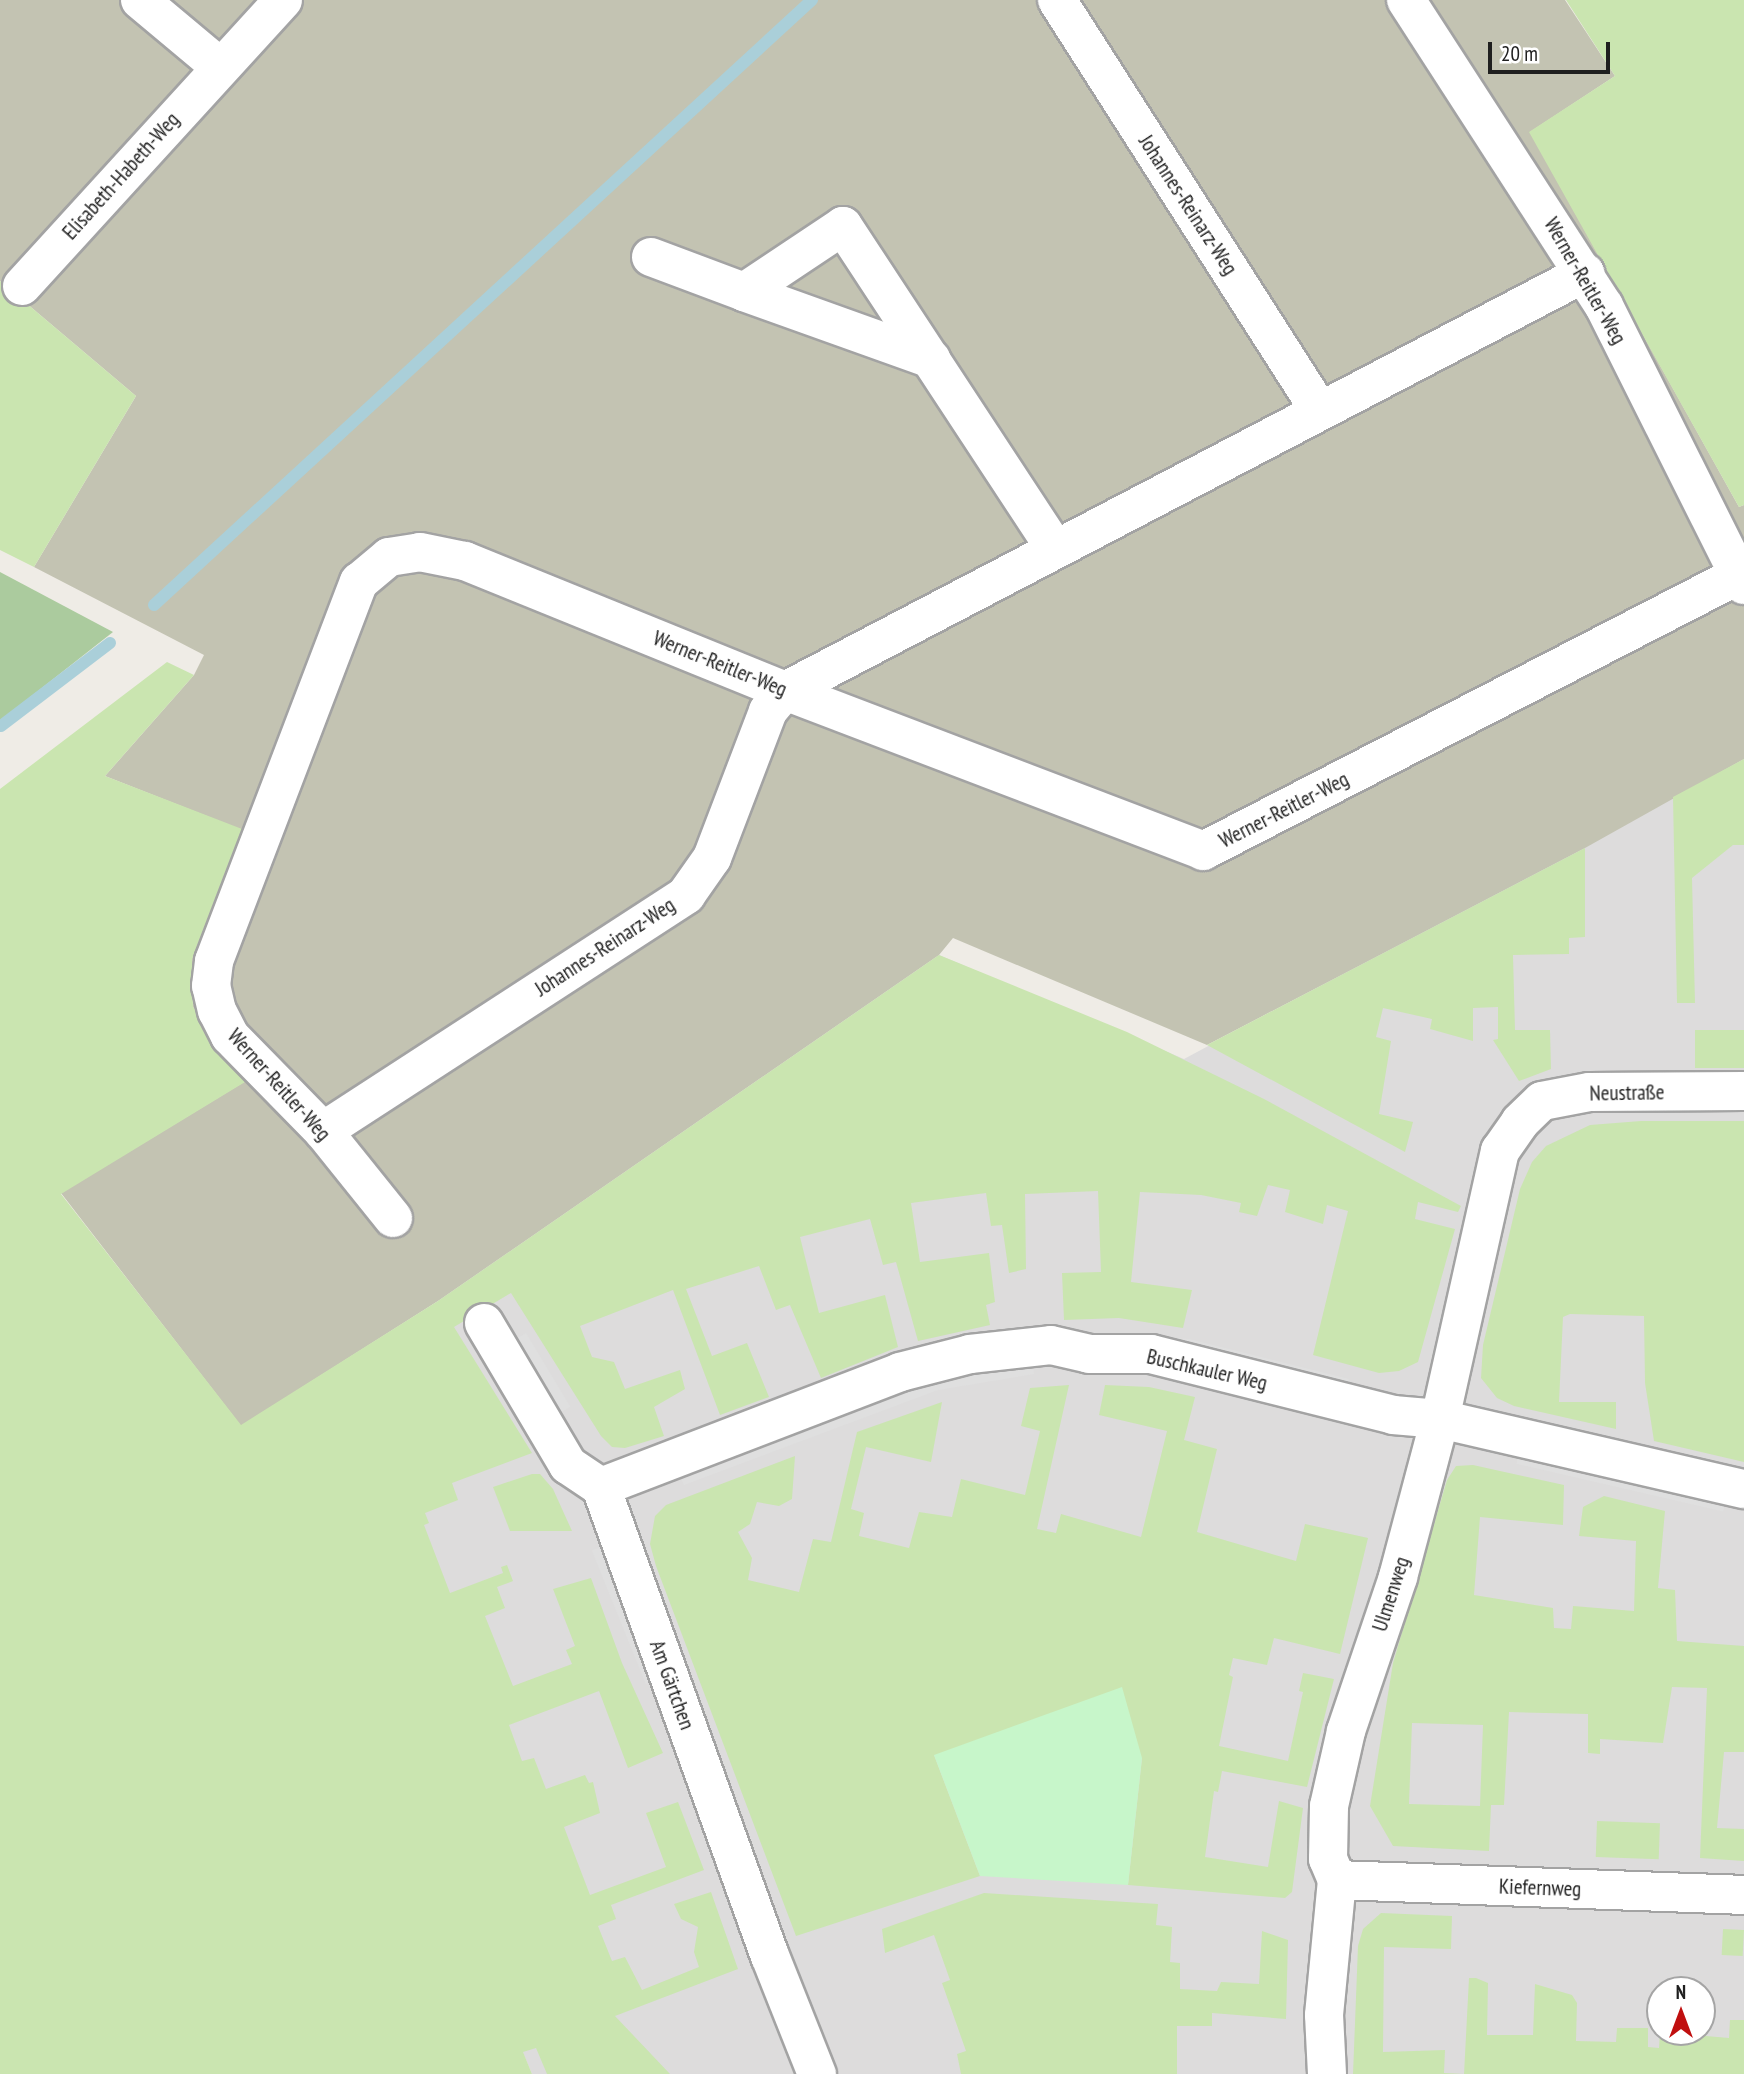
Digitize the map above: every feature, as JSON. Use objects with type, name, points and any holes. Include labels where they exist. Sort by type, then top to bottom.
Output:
[{"type":"street","points":[[140,0],[220,67]]},
{"type":"street","name":"Elisabeth-Habeth-Weg","points":[[23,286],[283,0]]},
{"type":"street","name":"Johannes-Reinarz-Weg","points":[[1057,0],[1319,411]]},
{"type":"street","name":"Werner-Reitler-Weg","points":[[393,1219],[323,1131],[230,1037],[211,986],[214,961],[359,582],[389,557],[420,552],[465,561],[785,691],[1203,851],[1742,580],[1584,273],[1406,0]]},
{"type":"street","points":[[744,292],[843,226],[1055,549]]},
{"type":"street","points":[[651,257],[931,359]]},
{"type":"street","name":"Johannes-Reinarz-Weg","points":[[323,1131],[686,895],[712,858],[768,711],[785,691],[1584,273]]},
{"type":"street","name":"Neustraße","points":[[1520,1122],[1542,1101],[1589,1092],[1744,1091]]},
{"type":"street","name":"Ulmenweg","points":[[1327,2074],[1324,2015],[1337,1880],[1328,1859],[1329,1807],[1346,1731],[1398,1577],[1440,1419],[1500,1151],[1520,1122]]},
{"type":"street","points":[[484,1323],[568,1465],[601,1487]]},
{"type":"street","name":"Buschkauler Weg","points":[[601,1487],[900,1372],[970,1354],[1051,1345],[1088,1354],[1151,1354],[1393,1415],[1440,1419],[1744,1489]]},
{"type":"street","name":"Am Gärtchen","points":[[601,1487],[770,1956],[817,2074]]},
{"type":"street","name":"Kiefernweg","points":[[1337,1880],[1744,1895]]},
{"type":"shaded area","points":[[0,0],[1565,0],[1615,76],[1530,132],[1739,507],[1744,505],[1744,759],[1585,848],[1207,1045],[953,938],[939,955],[438,1301],[241,1426],[61,1193],[244,1082],[193,1007],[192,958],[242,830],[105,776],[194,675],[204,655],[34,567],[136,396],[0,281]]},
{"type":"shaded area","points":[[1744,759],[1744,2074],[532,2074],[349,1644],[438,1301],[939,955],[1184,1059]]},
{"type":"shaded area","points":[[526,1333],[570,1407],[558,1414],[514,1340]]},
{"type":"shaded area","points":[[1142,1335],[1189,1339],[1349,1379],[1346,1390],[1139,1345]]},
{"type":"shaded area","points":[[1033,1363],[1034,1374],[938,1390],[684,1485],[679,1474],[934,1379]]},
{"type":"shaded area","points":[[1519,1453],[1726,1501],[1723,1511],[1517,1464]]},
{"type":"shaded area","points":[[603,1546],[657,1680],[646,1684],[592,1550]]},
{"type":"green space","points":[[1566,0],[1744,0],[1744,505],[1739,507],[1529,132],[1615,76]]},
{"type":"green space","points":[[0,281],[136,396],[34,567],[0,550]]},
{"type":"green space","points":[[0,572],[113,632],[0,721]]},
{"type":"green space","points":[[167,662],[194,675],[105,776],[242,829],[192,959],[193,1007],[245,1082],[61,1194],[241,1425],[438,1301],[939,955],[1127,1032],[1264,1099],[1461,1206],[1458,1212],[1418,1202],[1415,1219],[1455,1229],[1418,1362],[1399,1371],[1379,1373],[1313,1355],[1348,1211],[1327,1205],[1323,1224],[1285,1212],[1290,1190],[1268,1185],[1257,1216],[1239,1212],[1241,1203],[1201,1195],[1140,1192],[1131,1282],[1192,1290],[1183,1328],[1119,1318],[1064,1320],[1062,1273],[1101,1272],[1098,1191],[1025,1194],[1026,1269],[1009,1273],[1002,1225],[991,1226],[986,1193],[911,1203],[920,1262],[989,1253],[995,1302],[986,1305],[990,1325],[918,1341],[896,1262],[883,1265],[870,1219],[800,1237],[819,1313],[885,1295],[898,1347],[821,1378],[790,1305],[776,1310],[759,1266],[686,1289],[712,1356],[747,1343],[769,1397],[720,1415],[673,1290],[580,1326],[592,1357],[614,1362],[625,1389],[680,1370],[685,1389],[654,1407],[664,1436],[625,1448],[612,1447],[601,1436],[511,1293],[454,1327],[532,1453],[452,1483],[458,1500],[425,1513],[429,1523],[424,1525],[450,1593],[503,1573],[501,1567],[507,1565],[513,1581],[497,1587],[505,1608],[485,1616],[513,1686],[572,1664],[566,1650],[575,1646],[553,1589],[591,1578],[622,1663],[663,1753],[628,1768],[599,1691],[509,1725],[522,1761],[534,1758],[546,1789],[585,1775],[589,1783],[593,1782],[600,1813],[564,1827],[590,1895],[666,1867],[646,1813],[678,1802],[704,1870],[611,1905],[616,1919],[598,1926],[612,1961],[625,1957],[642,1990],[699,1967],[694,1952],[698,1927],[681,1919],[674,1904],[711,1892],[738,1969],[615,2016],[670,2074],[547,2074],[536,2048],[523,2052],[532,2074],[0,2074],[0,789]]},
{"type":"green space","points":[[1744,759],[1744,845],[1733,845],[1692,878],[1695,1003],[1677,1003],[1673,797]]},
{"type":"green space","points":[[1585,848],[1585,937],[1569,938],[1569,954],[1513,955],[1515,1030],[1550,1030],[1551,1069],[1519,1081],[1493,1040],[1498,1039],[1498,1007],[1473,1008],[1473,1041],[1430,1029],[1432,1019],[1383,1008],[1376,1037],[1391,1041],[1379,1114],[1413,1122],[1405,1152],[1207,1045]]},
{"type":"green space","points":[[1695,1030],[1744,1030],[1744,1068],[1695,1068]]},
{"type":"green space","points":[[1641,1121],[1744,1121],[1744,1462],[1654,1441],[1645,1383],[1644,1316],[1570,1314],[1563,1317],[1559,1402],[1616,1402],[1616,1429],[1514,1406],[1497,1398],[1481,1378],[1483,1345],[1520,1189],[1532,1162],[1546,1146],[1590,1125]]},
{"type":"green space","points":[[1069,1385],[1037,1529],[1056,1533],[1061,1514],[1141,1537],[1167,1431],[1099,1415],[1105,1385],[1149,1387],[1195,1397],[1184,1440],[1217,1449],[1197,1532],[1296,1561],[1305,1524],[1368,1538],[1340,1654],[1274,1638],[1267,1665],[1233,1658],[1229,1675],[1233,1677],[1219,1746],[1288,1761],[1303,1692],[1299,1691],[1303,1673],[1334,1679],[1307,1787],[1222,1771],[1218,1792],[1214,1791],[1205,1857],[1268,1867],[1279,1801],[1303,1808],[1292,1892],[1285,1898],[1128,1885],[1142,1758],[934,1755],[980,1876],[796,1936],[656,1566],[650,1544],[655,1516],[666,1505],[795,1456],[792,1499],[779,1506],[757,1502],[750,1524],[738,1532],[752,1558],[748,1580],[799,1592],[813,1539],[831,1542],[857,1432],[942,1402],[931,1462],[866,1447],[851,1509],[864,1513],[859,1536],[909,1548],[919,1512],[952,1517],[961,1479],[1025,1495],[1040,1431],[1021,1426],[1030,1388]]},
{"type":"green space","points":[[1473,1465],[1564,1485],[1563,1525],[1480,1517],[1474,1595],[1553,1608],[1554,1628],[1571,1629],[1573,1606],[1634,1611],[1636,1541],[1579,1536],[1583,1507],[1604,1496],[1665,1511],[1658,1588],[1675,1590],[1677,1641],[1744,1646],[1744,1752],[1724,1752],[1717,1828],[1744,1829],[1744,1861],[1700,1858],[1707,1688],[1672,1687],[1663,1743],[1600,1739],[1600,1754],[1588,1753],[1588,1714],[1509,1712],[1504,1805],[1491,1805],[1489,1851],[1393,1846],[1370,1806],[1393,1663],[1447,1480],[1456,1466]],"holes":[[[1412,1723],[1483,1725],[1480,1806],[1409,1804]]]},
{"type":"green space","points":[[532,1474],[540,1474],[553,1489],[572,1531],[510,1531],[493,1487]]},
{"type":"green space","points":[[1122,1687],[1142,1758],[1128,1885],[980,1876],[934,1755]]},
{"type":"green space","points":[[1597,1821],[1660,1823],[1659,1859],[1596,1857]]},
{"type":"green space","points":[[984,1893],[1158,1904],[1156,1925],[1172,1927],[1170,1962],[1180,1963],[1180,1989],[1217,1991],[1221,1982],[1259,1984],[1262,1931],[1288,1940],[1286,2019],[1212,2013],[1212,2026],[1177,2026],[1177,2074],[961,2074],[957,2054],[966,2051],[942,1983],[950,1980],[934,1935],[885,1953],[882,1929]]},
{"type":"green space","points":[[1381,1913],[1452,1916],[1451,1949],[1384,1947],[1383,2052],[1445,2050],[1444,2073],[1464,2074],[1353,2074],[1358,1946],[1363,1929]]},
{"type":"green space","points":[[1723,1929],[1744,1930],[1743,1956],[1722,1955]]},
{"type":"green space","points":[[1469,1978],[1488,1983],[1487,2035],[1533,2035],[1535,1984],[1572,1995],[1577,2003],[1576,2041],[1616,2042],[1617,2028],[1646,2028],[1648,2047],[1716,2046],[1716,2037],[1729,2038],[1730,2020],[1744,2020],[1744,2074],[1464,2074]]},
{"type":"waterway","points":[[154,605],[812,0]]},
{"type":"waterway","points":[[1,726],[110,643]]}]
